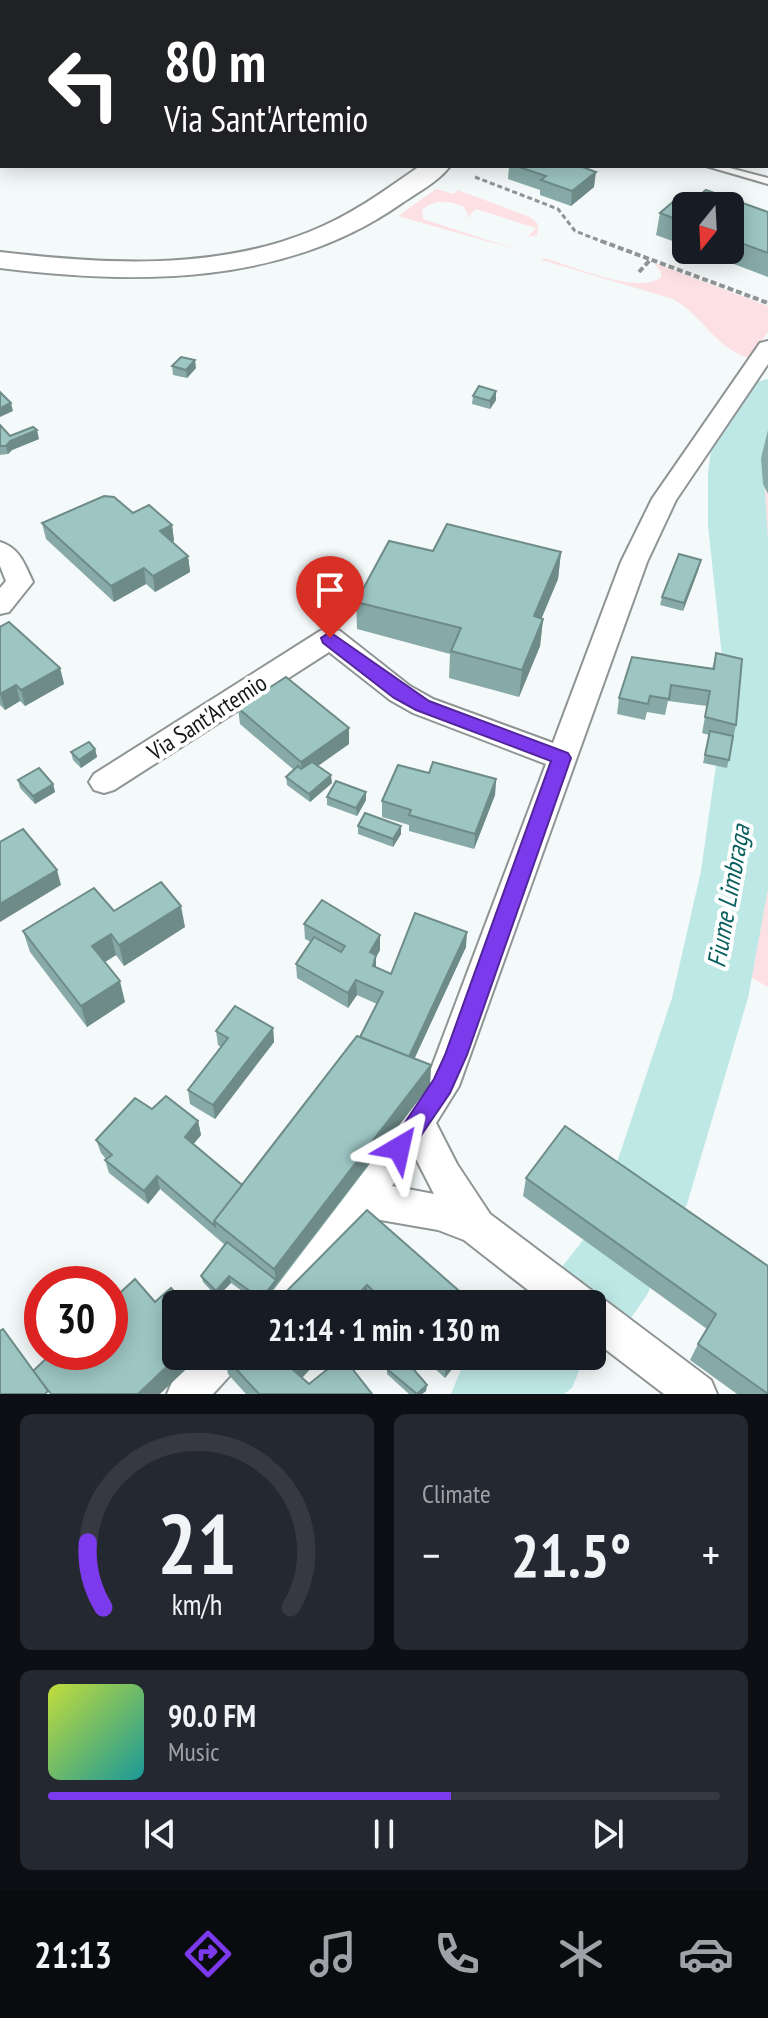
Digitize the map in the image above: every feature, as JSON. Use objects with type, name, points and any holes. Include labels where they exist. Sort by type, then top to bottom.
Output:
[{"type":"street","points":[[0,260],[84,270],[151,271],[208,265],[285,248],[359,219],[434,168]]},
{"type":"street","points":[[281,1290],[362,1199],[442,1086],[456,1055],[619,597],[664,499],[768,348]]},
{"type":"street","points":[[0,551],[10,560],[20,582],[0,605]]},
{"type":"street","name":"Via Sant'Artemio","points":[[104,782],[330,638],[400,693],[423,706],[562,758]]},
{"type":"street","points":[[418,1122],[435,1163],[477,1227]]},
{"type":"street","points":[[362,1199],[438,1212],[477,1227],[559,1290]]},
{"type":"street","points":[[606,1326],[697,1394]]},
{"type":"street","points":[[187,1394],[208,1370]]},
{"type":"lane","points":[[719,168],[768,181]]},
{"type":"path","points":[[475,177],[558,209],[575,231],[768,303]]},
{"type":"path","points":[[639,272],[651,259]]},
{"type":"shaded area","points":[[436,189],[454,194],[458,190],[530,217],[538,224],[537,235],[528,237],[536,228],[476,209],[465,219],[468,214],[464,207],[447,202],[426,206],[422,210],[423,219],[521,251],[398,216]]},
{"type":"shaded area","points":[[544,258],[604,277],[638,283],[661,277],[654,263],[768,306],[768,332],[749,358],[727,347],[673,299],[542,260]]},
{"type":"shaded area","points":[[768,416],[768,700],[746,510],[746,465],[752,437]]},
{"type":"shaded area","points":[[768,707],[768,987],[743,973],[759,879]]},
{"type":"building","points":[[522,168],[585,168],[596,172],[572,191],[541,180],[546,176]]},
{"type":"building","points":[[672,203],[672,218],[660,213]]},
{"type":"building","points":[[744,203],[768,212],[768,253],[744,244]]},
{"type":"building","points":[[181,357],[195,360],[186,370],[172,366]]},
{"type":"building","points":[[479,386],[496,391],[490,401],[473,396]]},
{"type":"building","points":[[0,392],[11,403],[0,408]]},
{"type":"building","points":[[0,425],[10,436],[33,427],[37,430],[0,446]]},
{"type":"building","points":[[104,496],[114,497],[133,513],[149,505],[172,525],[160,531],[188,556],[153,576],[144,568],[111,586],[42,523]]},
{"type":"building","points":[[447,524],[561,552],[534,616],[543,619],[522,670],[451,651],[461,628],[356,602],[389,541],[433,551]]},
{"type":"building","points":[[679,554],[701,560],[684,603],[662,597]]},
{"type":"building","points":[[9,622],[60,668],[21,690],[16,685],[0,694],[0,627]]},
{"type":"building","points":[[716,653],[742,659],[736,725],[705,717],[710,691],[671,685],[669,699],[650,696],[648,704],[619,698],[632,657],[714,669]]},
{"type":"building","points":[[286,677],[349,728],[301,762],[238,708]]},
{"type":"building","points":[[710,731],[733,736],[729,760],[705,755]]},
{"type":"building","points":[[89,742],[95,749],[79,760],[71,752]]},
{"type":"building","points":[[312,762],[331,775],[309,794],[286,777],[298,766],[301,769]]},
{"type":"building","points":[[433,762],[496,779],[475,834],[409,815],[411,810],[382,801],[398,765],[429,773]]},
{"type":"building","points":[[39,768],[53,784],[33,796],[18,780]]},
{"type":"building","points":[[336,781],[366,792],[356,808],[327,797]]},
{"type":"building","points":[[365,813],[401,826],[393,839],[358,826]]},
{"type":"building","points":[[23,829],[57,870],[0,904],[0,842]]},
{"type":"building","points":[[161,882],[181,906],[119,945],[111,934],[92,946],[120,981],[81,1006],[23,931],[94,888],[114,911]]},
{"type":"building","points":[[322,900],[380,935],[370,952],[376,955],[373,966],[391,974],[415,913],[467,932],[409,1057],[360,1037],[383,992],[356,980],[348,993],[296,964],[314,937],[341,952],[345,946],[304,924]]},
{"type":"building","points":[[235,1006],[273,1028],[213,1105],[188,1090],[228,1038],[216,1031]]},
{"type":"building","points":[[357,1036],[431,1065],[274,1269],[214,1221]]},
{"type":"building","points":[[166,1096],[198,1121],[185,1137],[242,1185],[214,1221],[215,1226],[157,1176],[144,1191],[105,1160],[112,1155],[96,1140],[135,1098],[152,1109]]},
{"type":"building","points":[[565,1126],[768,1266],[768,1394],[698,1344],[716,1314],[526,1178]]},
{"type":"building","points":[[367,1210],[458,1290],[372,1290],[367,1285],[362,1290],[288,1290]]},
{"type":"building","points":[[227,1242],[276,1280],[268,1290],[248,1290],[229,1276],[215,1290],[201,1276]]},
{"type":"building","points":[[135,1279],[155,1302],[162,1296],[163,1370],[138,1394],[51,1394],[34,1370],[128,1370],[128,1285]]},
{"type":"building","points":[[3,1329],[24,1358],[24,1370],[33,1370],[48,1391],[45,1394],[0,1394],[0,1331]]},
{"type":"building","points":[[237,1370],[293,1370],[309,1384],[327,1370],[353,1370],[372,1394],[259,1394]]},
{"type":"building","points":[[388,1370],[414,1370],[427,1385],[417,1394]]},
{"type":"waterway","name":"Fiume Limbraga","points":[[645,1204],[710,998],[736,871],[758,695],[737,525],[736,473],[738,451],[748,425],[768,395]]},
{"type":"waterway","name":"Fiume Limbraga","points":[[598,1290],[617,1265]]},
{"type":"waterway","name":"Fiume Limbraga","points":[[496,1394],[524,1370]]},
{"type":"route","points":[[330,638],[400,693],[423,706],[562,758],[456,1055],[442,1086],[399,1148]]}]
